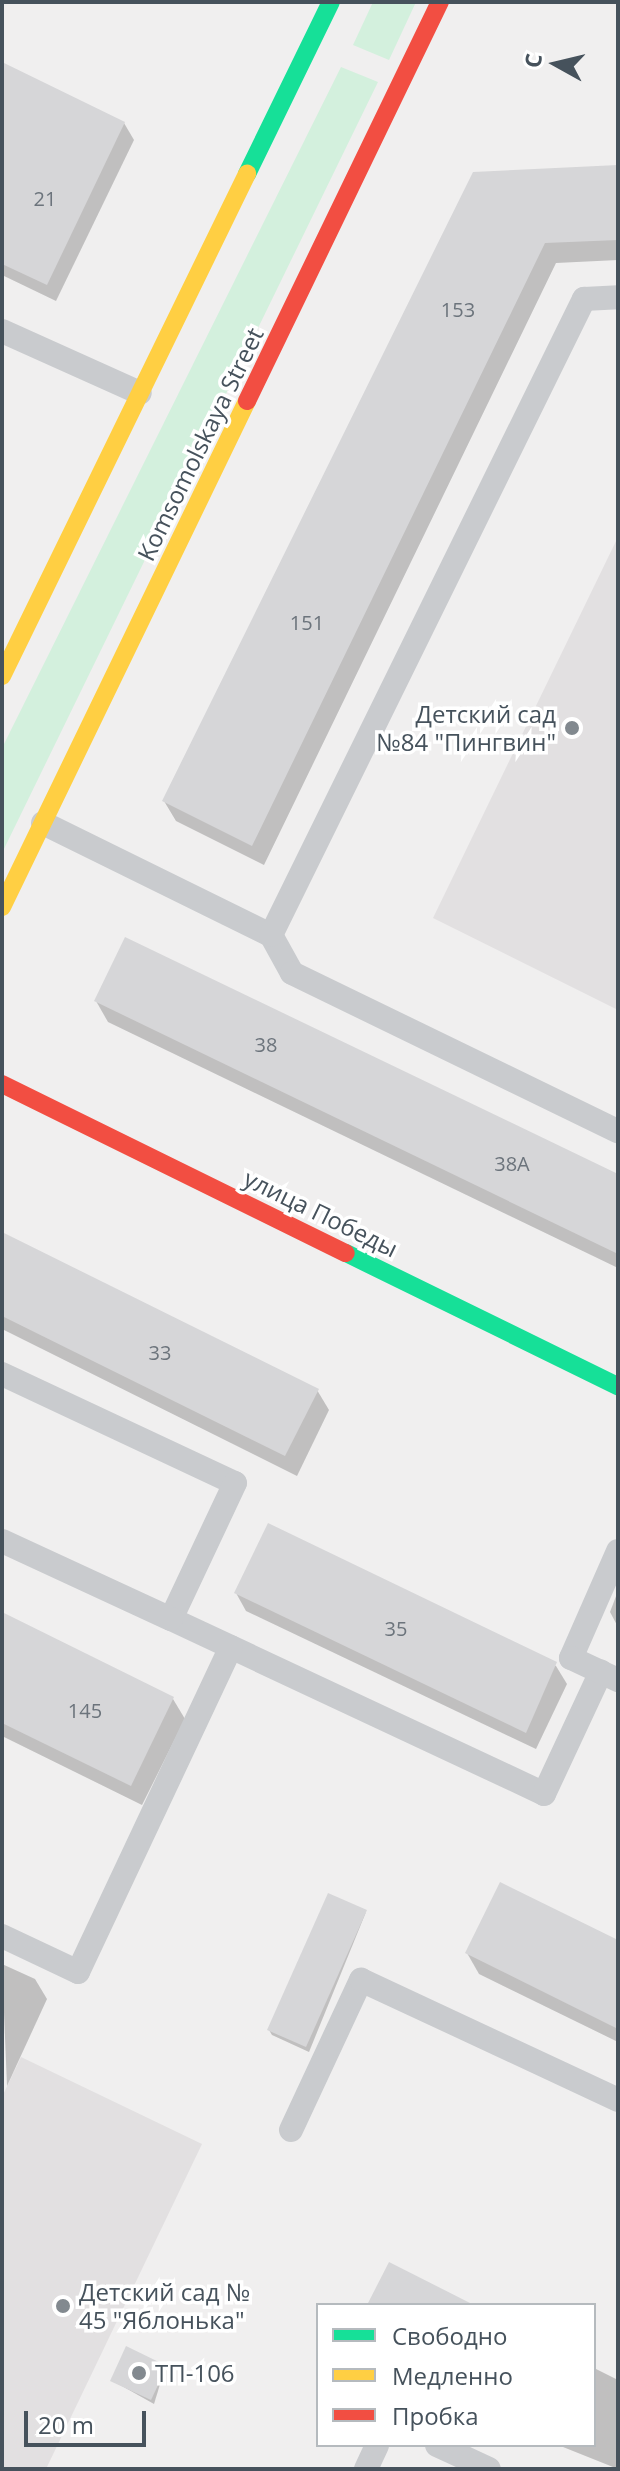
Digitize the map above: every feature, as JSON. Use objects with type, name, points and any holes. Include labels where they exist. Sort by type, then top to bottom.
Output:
[{"type":"main road","points":[[2,676],[331,2]]},
{"type":"main road","name":"Komsomolskaya Street","points":[[2,907],[440,2]]},
{"type":"main road","name":"улица Победы","points":[[2,1084],[618,1386]]},
{"type":"lane","points":[[271,935],[584,299],[618,297]]},
{"type":"lane","points":[[2,331],[140,393]]},
{"type":"lane","points":[[43,823],[271,935],[292,973],[618,1131]]},
{"type":"lane","points":[[2,1374],[235,1483],[171,1619]]},
{"type":"lane","points":[[2,1541],[544,1794],[609,1676],[571,1658],[618,1551]]},
{"type":"lane","points":[[2,1936],[78,1972],[231,1647]]},
{"type":"lane","points":[[291,2130],[361,1980],[618,2100]]},
{"type":"lane","points":[[366,2469],[376,2447]]},
{"type":"lane","points":[[441,2447],[489,2469]]},
{"type":"shaded area","name":"Детский сад №84 \"Пингвин\"","points":[[618,537],[618,1010],[433,918]]},
{"type":"shaded area","name":"Детский сад № 45 \"Яблонька\"","points":[[21,2057],[202,2144],[46,2469],[2,2469],[2,2097]]},
{"type":"green space","points":[[373,2],[416,2],[389,60],[353,45]]},
{"type":"green space","points":[[341,67],[378,82],[2,853],[2,748]]},
{"type":"building","points":[[2,62],[125,122],[47,285],[2,264]]},
{"type":"building","points":[[618,165],[618,240],[545,243],[252,846],[162,801],[473,172]]},
{"type":"building","points":[[125,937],[618,1174],[618,1254],[94,1001]]},
{"type":"building","points":[[2,1232],[319,1389],[285,1456],[2,1316]]},
{"type":"building","points":[[268,1523],[557,1662],[526,1733],[234,1593]]},
{"type":"building","points":[[2,1612],[174,1697],[131,1786],[2,1723]]},
{"type":"building","points":[[500,1882],[618,1940],[618,2029],[465,1953]]},
{"type":"building","points":[[328,1893],[367,1910],[306,2047],[267,2030]]},
{"type":"building","points":[[389,2262],[470,2303],[368,2303]]},
{"type":"building","name":"ТП-106","points":[[126,2346],[167,2366],[151,2400],[110,2381]]},
{"type":"traffic: fast","points":[[247,174],[331,2]]},
{"type":"traffic: fast","points":[[346,1253],[618,1386]]},
{"type":"traffic: slow","points":[[2,676],[247,174]]},
{"type":"traffic: slow","points":[[2,907],[247,401]]},
{"type":"traffic: jam","points":[[247,401],[440,2]]},
{"type":"traffic: jam","points":[[2,1084],[346,1253]]},
{"type":"place","name":"Детский сад №84 \"Пингвин\"","points":[[572,728]]},
{"type":"place","name":"Детский сад № 45 \"Яблонька\"","points":[[63,2306]]},
{"type":"place","name":"ТП-106","points":[[139,2373]]}]
